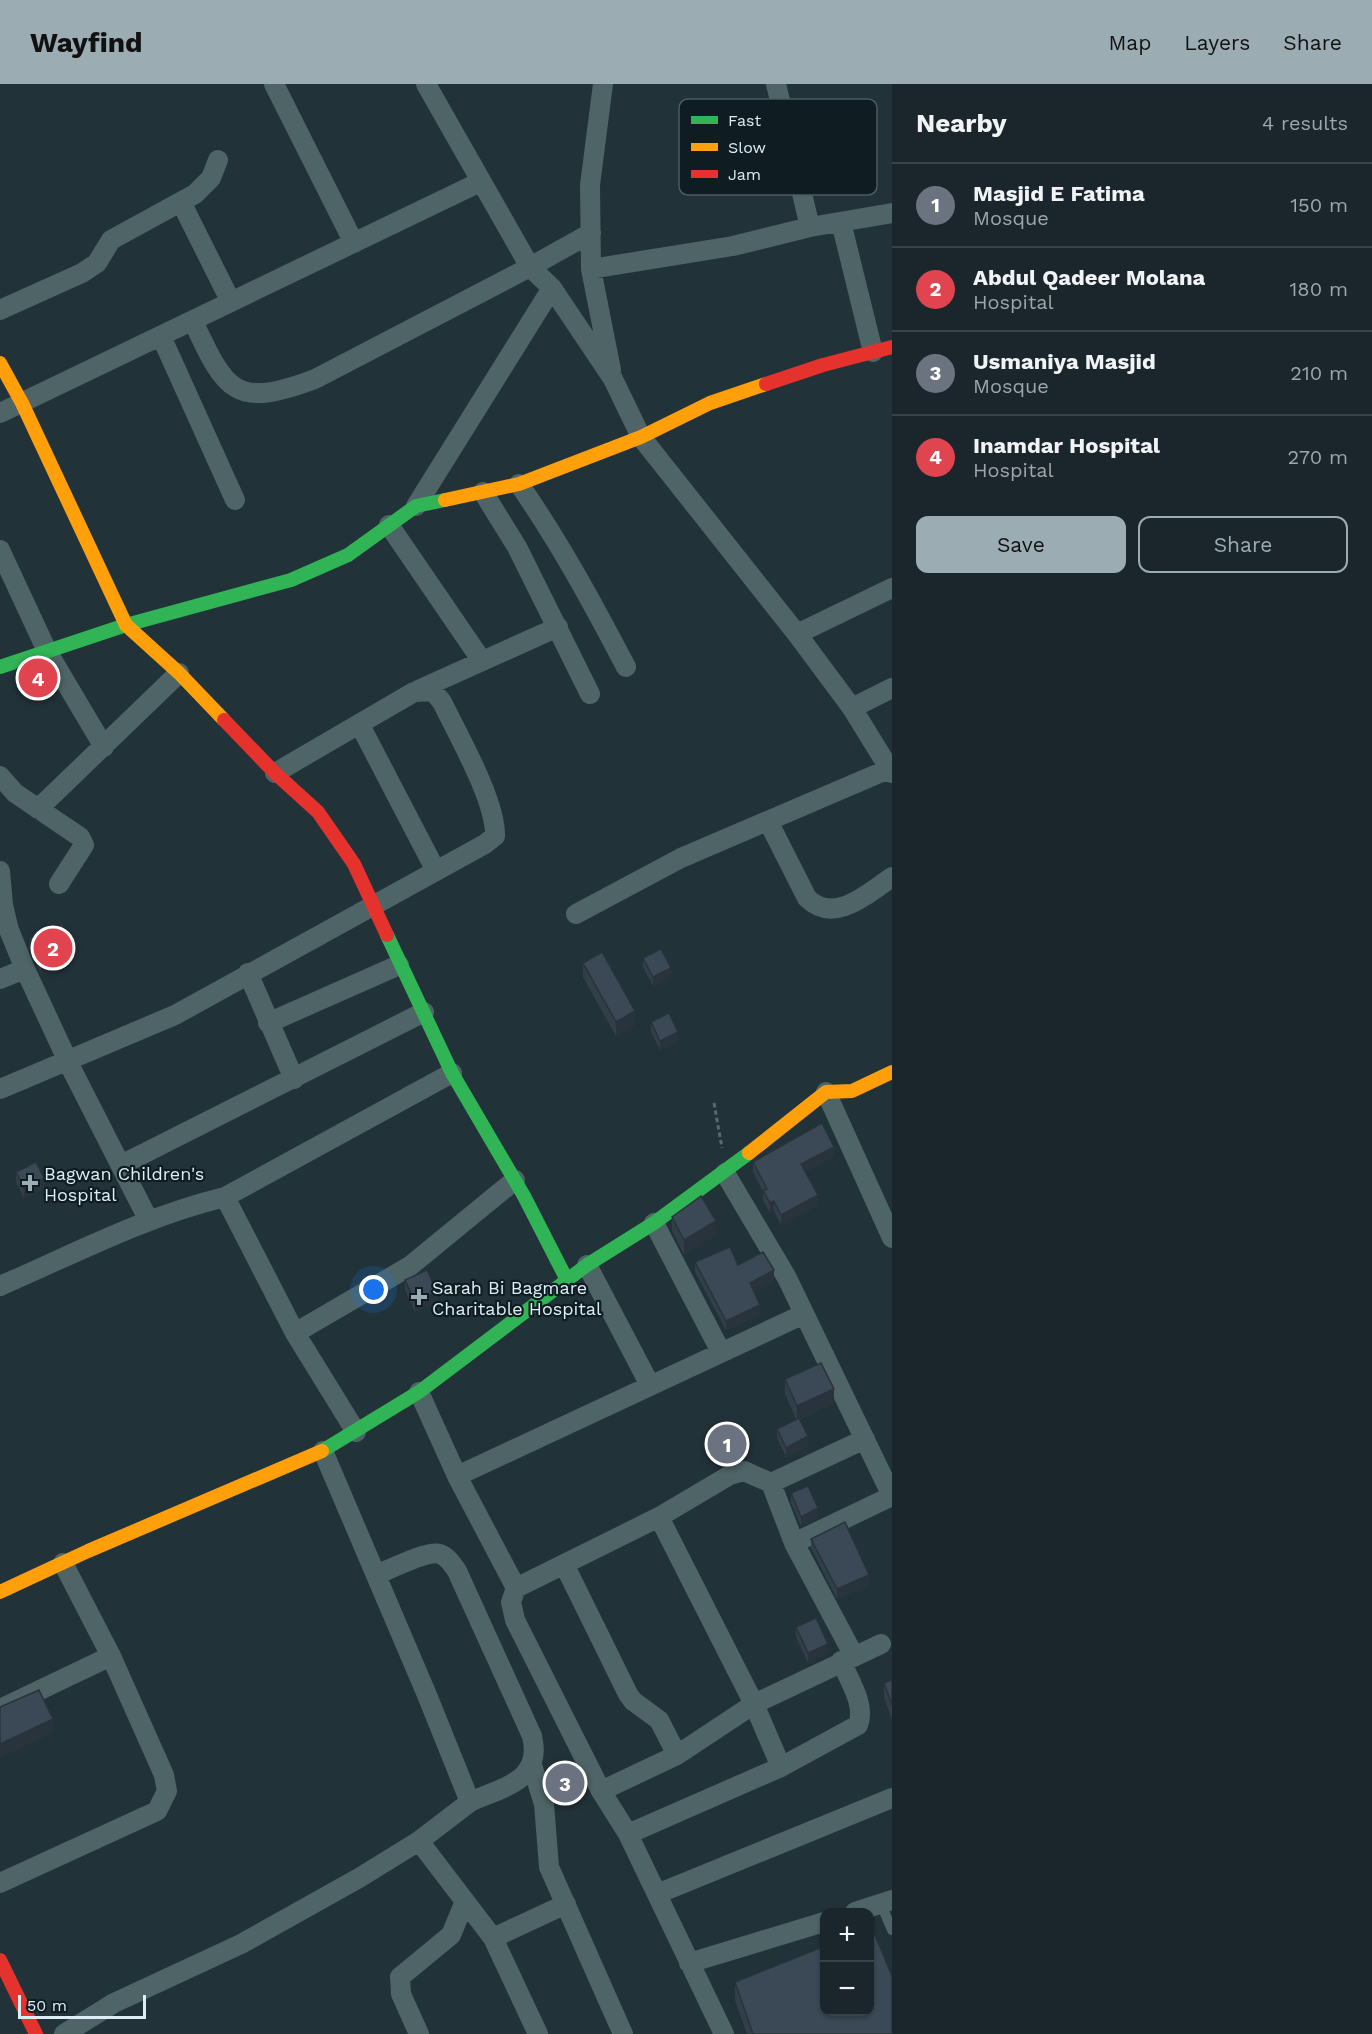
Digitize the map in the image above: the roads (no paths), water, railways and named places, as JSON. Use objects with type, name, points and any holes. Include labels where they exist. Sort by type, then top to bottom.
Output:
[{"type":"street","points":[[274,84],[354,243]]},
{"type":"street","points":[[426,84],[530,267],[552,288],[613,379],[641,436],[797,634],[852,708],[890,771],[681,858],[576,914]]},
{"type":"street","points":[[603,84],[590,185],[591,269],[613,379]]},
{"type":"street","points":[[776,84],[780,99]]},
{"type":"street","points":[[0,310],[82,273],[97,263],[111,240],[195,194],[211,178],[218,160]]},
{"type":"street","points":[[0,413],[480,182]]},
{"type":"street","points":[[802,195],[810,227]]},
{"type":"street","points":[[181,202],[231,302]]},
{"type":"street","points":[[591,269],[733,246],[810,227],[892,213]]},
{"type":"street","points":[[841,222],[873,352]]},
{"type":"street","points":[[193,321],[215,368],[232,387],[258,394],[281,392],[315,379],[591,233]]},
{"type":"street","points":[[0,667],[126,625],[300,577],[348,555],[416,506],[552,288]]},
{"type":"street","points":[[161,336],[235,501]]},
{"type":"street","points":[[416,506],[519,484],[641,436],[710,403],[823,365],[892,347]]},
{"type":"street","points":[[0,363],[22,403],[126,625],[179,673],[274,773],[318,812],[354,864],[399,965],[452,1073],[514,1180],[567,1280]]},
{"type":"street","points":[[519,484],[579,577],[626,667]]},
{"type":"street","points":[[483,492],[517,547],[590,694]]},
{"type":"street","points":[[389,525],[482,661]]},
{"type":"street","points":[[0,550],[47,651],[104,747]]},
{"type":"street","points":[[797,634],[892,588]]},
{"type":"street","points":[[274,773],[414,692],[558,627]]},
{"type":"street","points":[[38,809],[179,673]]},
{"type":"street","points":[[852,708],[892,688]]},
{"type":"street","points":[[0,1089],[175,1015],[248,973],[375,907],[495,836],[496,824],[487,800],[442,702],[433,692],[414,692]]},
{"type":"street","points":[[360,725],[436,871]]},
{"type":"street","points":[[0,776],[15,793],[71,829],[84,845],[59,884]]},
{"type":"street","points":[[768,821],[807,898],[816,907],[827,910],[839,908],[892,877]]},
{"type":"street","points":[[0,871],[5,913],[25,969],[67,1061],[149,1221]]},
{"type":"street","points":[[268,1023],[399,965]]},
{"type":"street","points":[[0,979],[25,969]]},
{"type":"street","points":[[248,973],[294,1078]]},
{"type":"street","points":[[121,1166],[424,1012]]},
{"type":"street","points":[[0,1592],[323,1451],[356,1432],[419,1392],[587,1265],[654,1223],[725,1173],[826,1092],[852,1091],[892,1072]]},
{"type":"street","points":[[0,1286],[186,1206],[225,1197],[452,1073]]},
{"type":"street","points":[[826,1092],[889,1225]]},
{"type":"street","points":[[725,1173],[787,1278],[892,1496],[794,1543]]},
{"type":"street","points":[[295,1333],[410,1266],[514,1180]]},
{"type":"street","points":[[225,1197],[295,1333],[356,1432]]},
{"type":"street","points":[[654,1223],[721,1352]]},
{"type":"street","points":[[587,1265],[650,1386]]},
{"type":"street","points":[[457,1476],[804,1314]]},
{"type":"street","points":[[419,1392],[457,1476],[516,1588]]},
{"type":"street","points":[[771,1484],[865,1438]]},
{"type":"street","points":[[323,1451],[470,1802]]},
{"type":"street","points":[[628,1834],[781,1767],[858,1725],[862,1716],[848,1659],[794,1543],[771,1484],[744,1471],[730,1475],[660,1517],[516,1588],[511,1602],[515,1620],[601,1791],[628,1834],[724,2034]]},
{"type":"street","points":[[660,1517],[754,1704],[781,1767]]},
{"type":"street","points":[[64,2034],[114,2003],[241,1944],[359,1878],[419,1841],[470,1802],[519,1780],[532,1765],[536,1752],[532,1736],[457,1571],[448,1558],[438,1553],[424,1556],[376,1575]]},
{"type":"street","points":[[0,1883],[157,1811],[167,1791],[164,1775],[111,1656],[63,1563]]},
{"type":"street","points":[[564,1564],[628,1694],[633,1701],[659,1720],[677,1755]]},
{"type":"street","points":[[601,1791],[677,1755],[754,1704],[881,1644]]},
{"type":"street","points":[[0,1709],[111,1656]]},
{"type":"street","points":[[532,1765],[544,1804],[549,1867],[623,2034]]},
{"type":"street","points":[[657,1894],[892,1798]]},
{"type":"street","points":[[419,1841],[493,1938],[530,2032]]},
{"type":"street","points":[[419,2034],[401,1994],[399,1977],[451,1935],[465,1900]]},
{"type":"street","points":[[867,1908],[886,1902]]},
{"type":"street","points":[[493,1938],[566,1904]]},
{"type":"street","points":[[689,1963],[820,1924]]},
{"type":"street","points":[[0,1960],[36,2034]]},
{"type":"lane","points":[[886,1902],[892,1930]]},
{"type":"place","name":"Inamdar Hospital","points":[[38,678]]},
{"type":"place","name":"Abdul Qadeer Molana","points":[[53,948]]},
{"type":"place","name":"Bagwan Children's Hospital","points":[[30,1183]]},
{"type":"place","name":"Sarah Bi Bagmare Charitable Hospital","points":[[419,1297]]},
{"type":"place","name":"Masjid E Fatima","points":[[727,1444]]},
{"type":"place","name":"Usmaniya Masjid","points":[[565,1783]]}]
